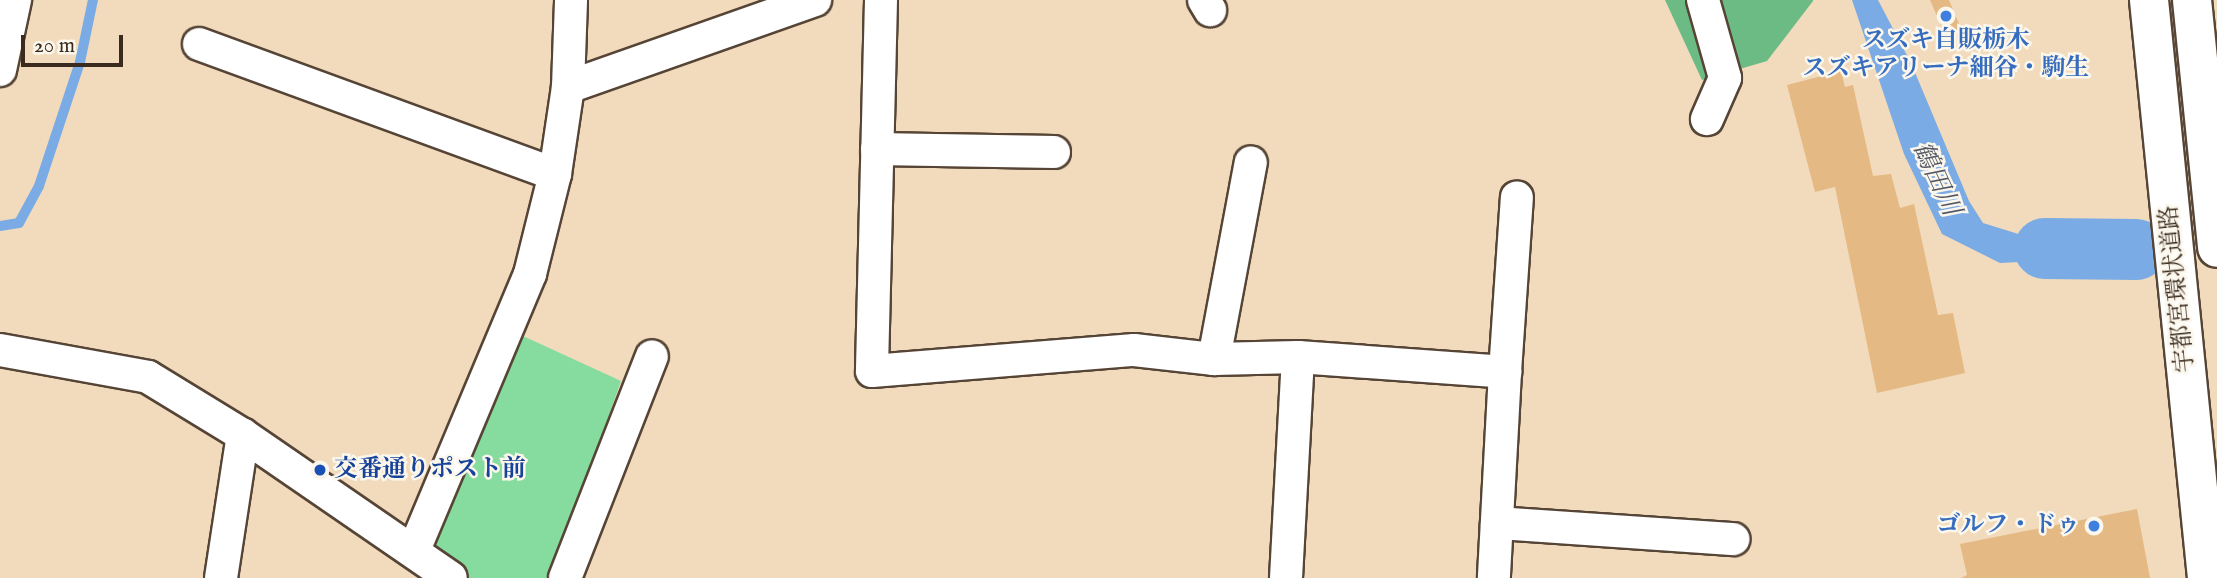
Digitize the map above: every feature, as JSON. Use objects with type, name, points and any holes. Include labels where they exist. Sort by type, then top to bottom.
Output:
[{"type":"main road","name":"宇都宮環状道路","points":[[2149,0],[2207,578]]},
{"type":"main road","name":"宇都宮環状道路","points":[[2192,0],[2217,248]]},
{"type":"street","points":[[0,70],[15,0]]},
{"type":"street","points":[[414,550],[530,274],[555,174],[568,87],[571,0]]},
{"type":"street","points":[[568,87],[815,0]]},
{"type":"street","points":[[881,0],[872,372],[1134,350],[1214,359],[1298,357],[1505,372]]},
{"type":"street","points":[[1703,0],[1726,78],[1707,119]]},
{"type":"street","points":[[199,44],[555,174]]},
{"type":"street","points":[[877,149],[1054,152]]},
{"type":"street","points":[[1214,359],[1251,162]]},
{"type":"street","points":[[1494,578],[1517,197]]},
{"type":"street","points":[[0,350],[148,377],[243,435],[414,550],[451,578]]},
{"type":"street","points":[[565,578],[652,356]]},
{"type":"street","points":[[1286,578],[1298,357]]},
{"type":"street","points":[[221,578],[243,435]]},
{"type":"street","points":[[1497,523],[1734,539]]},
{"type":"green space","points":[[1665,0],[1813,1],[1767,61],[1702,80]]},
{"type":"green space","points":[[523,336],[621,381],[552,578],[467,578],[432,548]]},
{"type":"water","points":[[1852,0],[1878,0],[1911,63],[1969,201],[1983,223],[2025,236],[2126,238],[2132,270],[2077,259],[2000,263],[1942,234],[1904,154]]},
{"type":"building","name":"スズキ自販栃木 スズキアリーナ細谷・駒生","points":[[1930,0],[1949,0],[1962,31],[1946,37]]},
{"type":"building","points":[[1841,71],[1845,87],[1853,85],[1873,176],[1891,174],[1900,208],[1914,204],[1938,315],[1953,313],[1965,373],[1877,393],[1835,187],[1815,192],[1787,85]]},
{"type":"building","name":"ゴルフ・ドゥ","points":[[2137,509],[2150,578],[1961,578],[1967,575],[1960,544]]},
{"type":"waterway","points":[[0,226],[19,223],[39,186],[80,62],[93,0]]},
{"type":"waterway","name":"鶴田川","points":[[2044,248],[2136,249]]},
{"type":"place","name":"スズキ自販栃木 スズキアリーナ細谷・駒生","points":[[1946,16]]},
{"type":"place","name":"交番通りポスト前","points":[[320,470]]},
{"type":"place","name":"ゴルフ・ドゥ","points":[[2094,526]]}]
